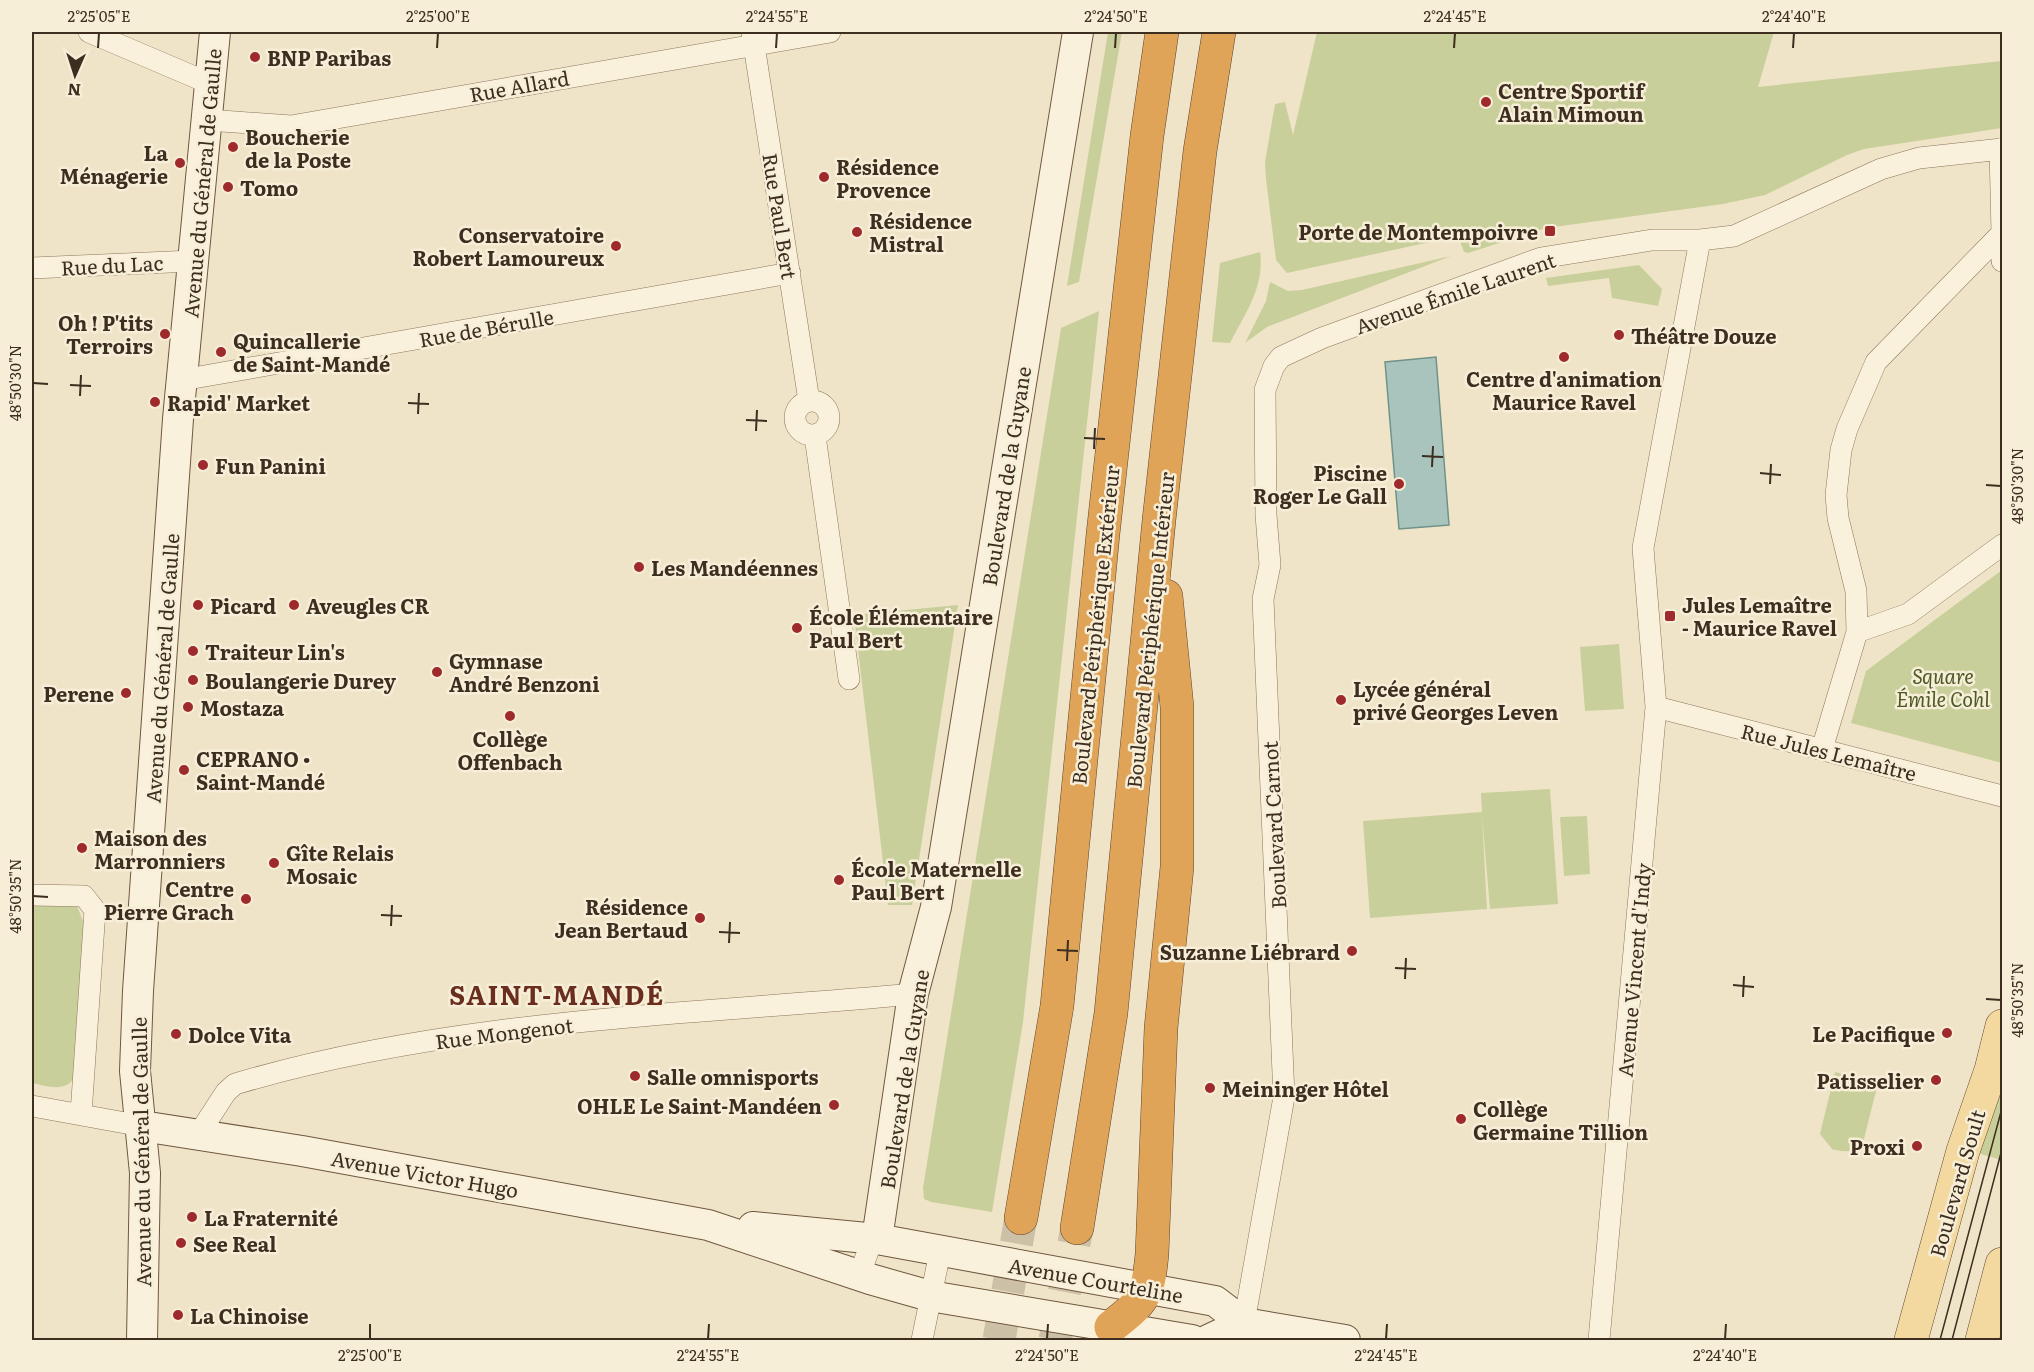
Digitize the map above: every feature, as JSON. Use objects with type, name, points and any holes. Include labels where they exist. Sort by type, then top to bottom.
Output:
[{"type":"highway","name":"Boulevard Périphérique Extérieur","points":[[1021,1218],[1057,1006],[1103,534],[1162,32]]},
{"type":"highway","name":"Boulevard Périphérique Intérieur","points":[[1077,1228],[1111,1013],[1159,520],[1200,151],[1219,32]]},
{"type":"highway","points":[[1111,1327],[1138,1306],[1148,1288],[1161,1028],[1177,867],[1177,707],[1159,520]]},
{"type":"main road","name":"Avenue du Général de Gaulle","points":[[142,1341],[145,1173],[135,1071],[138,991],[182,380],[215,32]]},
{"type":"main road","name":"Boulevard de la Guyane","points":[[877,1239],[913,994],[936,907],[1078,32]]},
{"type":"main road","name":"Boulevard Soult","points":[[1911,1341],[1963,1151],[1991,1070],[2002,1026]]},
{"type":"main road","name":"Avenue Victor Hugo","points":[[142,1126],[302,1151],[708,1225]]},
{"type":"main road","name":"Avenue Courteline","points":[[708,1225],[763,1227],[877,1239],[1148,1288],[1215,1301],[1243,1332],[1345,1341]]},
{"type":"main road","points":[[708,1225],[870,1279],[930,1296],[1192,1341]]},
{"type":"main road","points":[[1982,1341],[2002,1264]]},
{"type":"main road","points":[[1208,1341],[1243,1332]]},
{"type":"street","points":[[89,32],[211,84]]},
{"type":"street","name":"Rue Allard","points":[[208,120],[291,126],[753,38],[831,32]]},
{"type":"street","name":"Rue Paul Bert","points":[[753,38],[809,401],[797,410],[795,417],[801,431],[815,435],[849,679]]},
{"type":"street","points":[[2001,149],[2002,261]]},
{"type":"street","name":"Avenue Émile Laurent","points":[[1322,338],[1541,258],[1652,240],[1700,240],[1734,236],[1881,169],[1919,158],[2001,149]]},
{"type":"street","points":[[1822,749],[1857,632],[1856,591],[1838,518],[1836,495],[1847,429],[1876,362],[2002,233]]},
{"type":"street","name":"Avenue Vincent d'Indy","points":[[1599,1341],[1656,707],[1643,548],[1700,240]]},
{"type":"street","name":"Rue du Lac","points":[[32,268],[193,261]]},
{"type":"street","name":"Rue de Bérulle","points":[[182,380],[790,273]]},
{"type":"street","name":"Boulevard Carnot","points":[[1243,1332],[1284,1097],[1263,599],[1270,566],[1266,515],[1265,390],[1274,366],[1281,357],[1322,338]]},
{"type":"street","points":[[1857,632],[1908,614],[2002,545]]},
{"type":"street","name":"Rue Jules Lemaître","points":[[1656,707],[2002,796]]},
{"type":"street","points":[[32,895],[84,896],[95,910],[81,1114]]},
{"type":"street","name":"Rue Mongenot","points":[[198,1135],[226,1092],[236,1084],[360,1052],[537,1027],[663,1014],[913,994]]},
{"type":"street","points":[[32,1106],[142,1126]]},
{"type":"street","points":[[870,1279],[863,1265],[870,1246],[877,1239]]},
{"type":"street","points":[[922,1341],[940,1252]]},
{"type":"green space","points":[[1108,32],[1122,32],[1079,282],[1067,286]]},
{"type":"green space","points":[[1317,32],[1774,32],[1758,87],[2002,61],[2002,128],[1864,149],[1765,195],[1723,204],[1546,228],[1468,253],[1464,252],[1458,236],[1287,273],[1276,260],[1265,162],[1275,104],[1285,102],[1293,135]]},
{"type":"green space","points":[[1260,252],[1260,276],[1257,288],[1242,321],[1230,343],[1212,342],[1220,263]]},
{"type":"green space","points":[[1451,256],[1267,327],[1245,343],[1266,301],[1270,282],[1288,291],[1302,290]]},
{"type":"green space","points":[[1639,265],[1662,289],[1658,306],[1612,298],[1609,278],[1548,286],[1546,278]]},
{"type":"green space","points":[[1099,311],[1023,1022],[992,1212],[931,1202],[924,1199],[923,1188],[1061,328]]},
{"type":"green space","name":"Square Émile Cohl","points":[[2002,570],[2002,763],[1851,723],[1866,671]]},
{"type":"green space","points":[[958,605],[912,905],[888,905],[854,615]]},
{"type":"green space","points":[[1619,644],[1624,709],[1585,711],[1580,647]]},
{"type":"green space","points":[[1550,789],[1558,904],[1490,909],[1482,816],[1487,909],[1370,918],[1363,821],[1482,812],[1481,793]]},
{"type":"green space","points":[[1587,816],[1590,874],[1564,876],[1560,817]]},
{"type":"green space","points":[[32,903],[77,906],[84,924],[75,1077],[61,1087],[32,1083]]},
{"type":"green space","points":[[2002,1061],[2002,1160],[1973,1152]]},
{"type":"green space","points":[[1835,1072],[1878,1083],[1863,1143],[1853,1151],[1832,1149],[1820,1134]]},
{"type":"water","points":[[1436,357],[1449,525],[1399,529],[1385,362]]},
{"type":"tunnel","points":[[999,1340],[1021,1218]]},
{"type":"tunnel","points":[[1055,1340],[1077,1228]]},
{"type":"tram line","points":[[1940,1340],[2002,1108]]},
{"type":"tram line","points":[[1952,1340],[2002,1149]]},
{"type":"place","name":"BNP Paribas","points":[[255,57]]},
{"type":"place","name":"Centre Sportif Alain Mimoun","points":[[1486,102]]},
{"type":"place","name":"Boucherie de la Poste","points":[[233,147]]},
{"type":"place","name":"La Ménagerie","points":[[180,163]]},
{"type":"place","name":"Résidence Provence","points":[[824,177]]},
{"type":"place","name":"Tomo","points":[[228,187]]},
{"type":"place","name":"Porte de Montempoivre","points":[[1550,231]]},
{"type":"place","name":"Résidence Mistral","points":[[857,232]]},
{"type":"place","name":"Conservatoire Robert Lamoureux","points":[[616,246]]},
{"type":"place","name":"Oh ! P'tits Terroirs","points":[[165,334]]},
{"type":"place","name":"Théâtre Douze","points":[[1619,335]]},
{"type":"place","name":"Quincallerie de Saint-Mandé","points":[[221,352]]},
{"type":"place","name":"Centre d'animation Maurice Ravel","points":[[1564,357]]},
{"type":"place","name":"Rapid' Market","points":[[155,402]]},
{"type":"place","name":"Fun Panini","points":[[203,465]]},
{"type":"place","name":"Piscine Roger Le Gall","points":[[1399,484]]},
{"type":"place","name":"Les Mandéennes","points":[[639,567]]},
{"type":"place","name":"Picard","points":[[198,605]]},
{"type":"place","name":"Aveugles CR","points":[[294,605]]},
{"type":"place","name":"Jules Lemaître - Maurice Ravel","points":[[1670,616]]},
{"type":"place","name":"École Élémentaire Paul Bert","points":[[797,628]]},
{"type":"place","name":"Traiteur Lin's","points":[[193,651]]},
{"type":"place","name":"Gymnase André Benzoni","points":[[437,672]]},
{"type":"place","name":"Boulangerie Durey","points":[[193,680]]},
{"type":"place","name":"Perene","points":[[126,693]]},
{"type":"place","name":"Lycée général privé Georges Leven","points":[[1341,700]]},
{"type":"place","name":"Mostaza","points":[[188,707]]},
{"type":"place","name":"Collège Offenbach","points":[[510,716]]},
{"type":"place","name":"CEPRANO • Saint-Mandé","points":[[184,770]]},
{"type":"place","name":"Maison des Marronniers","points":[[82,848]]},
{"type":"place","name":"Gîte Relais Mosaic","points":[[274,863]]},
{"type":"place","name":"École Maternelle Paul Bert","points":[[839,880]]},
{"type":"place","name":"Centre Pierre Grach","points":[[246,899]]},
{"type":"place","name":"Résidence Jean Bertaud","points":[[700,918]]},
{"type":"place","name":"Suzanne Liébrard","points":[[1352,951]]},
{"type":"place","name":"Le Pacifique","points":[[1947,1033]]},
{"type":"place","name":"Dolce Vita","points":[[176,1034]]},
{"type":"place","name":"Salle omnisports","points":[[635,1076]]},
{"type":"place","name":"Patisselier","points":[[1936,1080]]},
{"type":"place","name":"Meininger Hôtel","points":[[1210,1088]]},
{"type":"place","name":"OHLE Le Saint-Mandéen","points":[[834,1105]]},
{"type":"place","name":"Collège Germaine Tillion","points":[[1461,1119]]},
{"type":"place","name":"Proxi","points":[[1917,1146]]},
{"type":"place","name":"La Fraternité","points":[[192,1217]]},
{"type":"place","name":"See Real","points":[[181,1243]]},
{"type":"place","name":"La Chinoise","points":[[178,1315]]},
{"type":"district","name":"SAINT-MANDÉ","points":[[557,993]]}]
